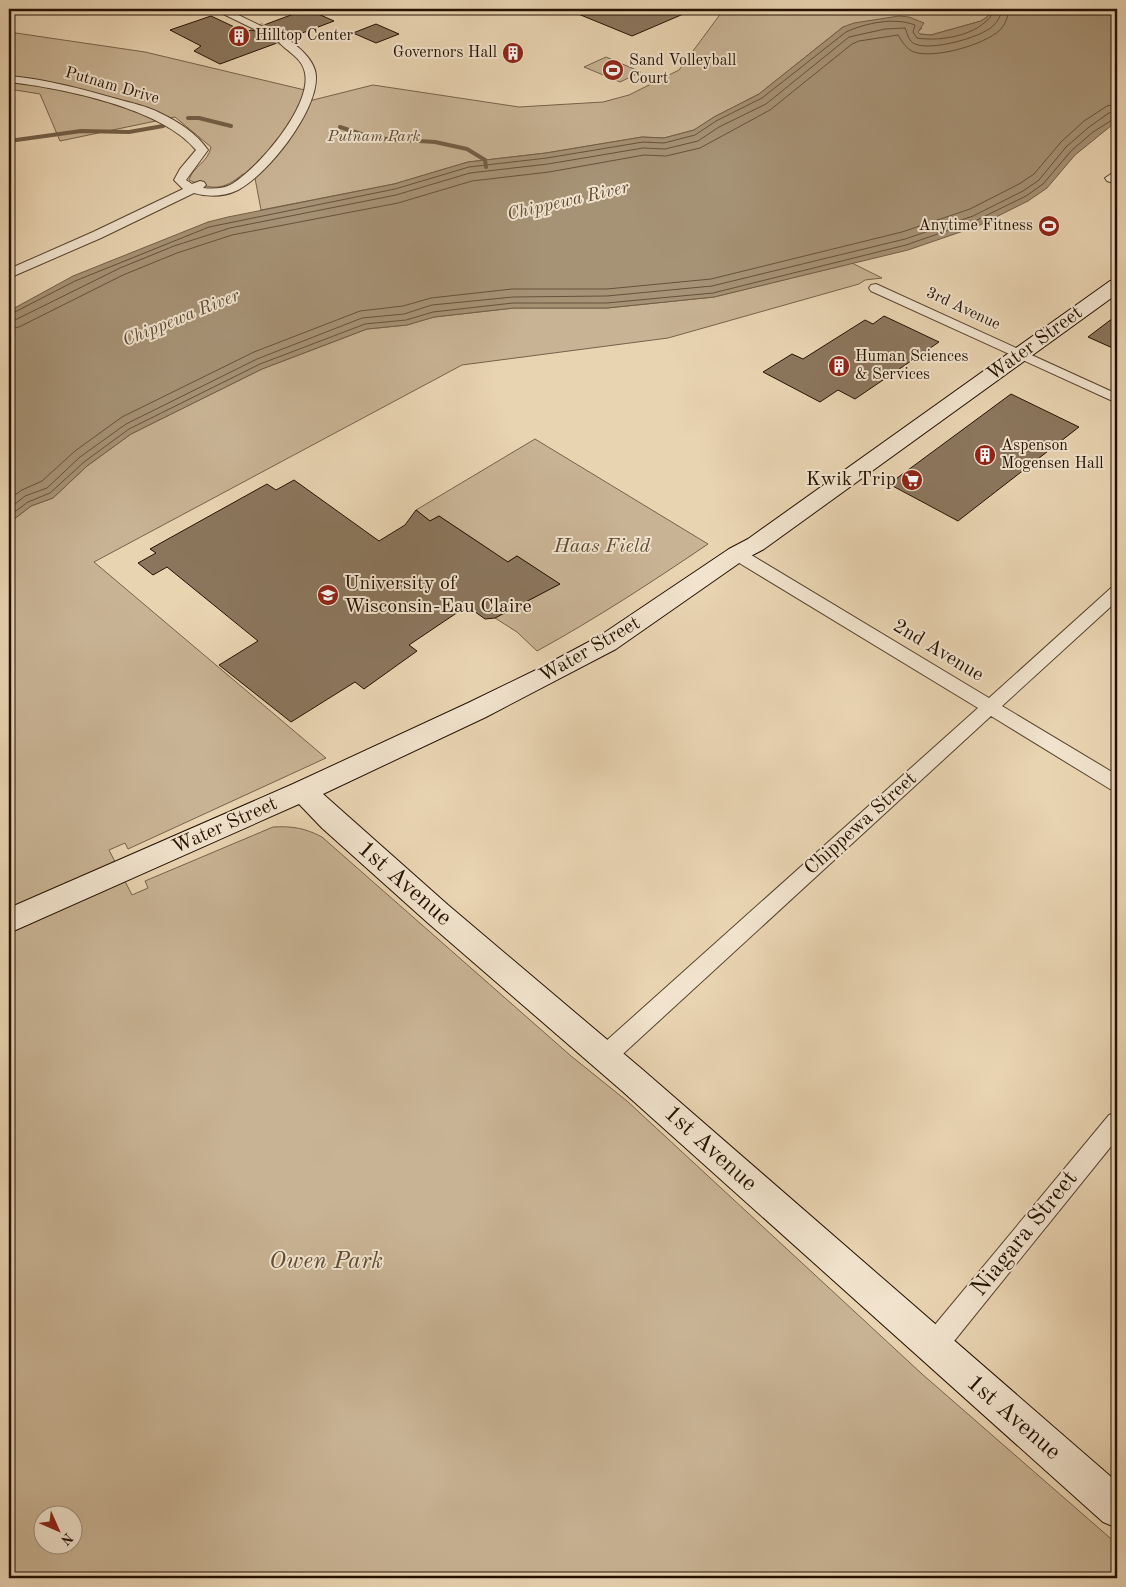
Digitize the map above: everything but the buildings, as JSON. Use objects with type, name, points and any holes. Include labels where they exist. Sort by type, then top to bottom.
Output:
[{"type":"main road","name":"Water Street","points":[[9,921],[137,866],[302,791],[477,710],[582,657],[622,633],[737,554],[756,544],[1117,285]]},
{"type":"main road","name":"1st Avenue","points":[[302,791],[438,914],[604,1056],[932,1347],[1117,1508]]},
{"type":"street","points":[[218,9],[258,27]]},
{"type":"street","points":[[9,274],[97,235],[197,186],[210,192],[234,187],[265,161],[284,140],[304,103],[311,78],[308,67],[300,54],[283,41]]},
{"type":"street","name":"Putnam Drive","points":[[9,79],[27,80],[111,101],[150,112],[173,123],[194,140],[202,150],[198,158],[181,175],[180,180],[184,185],[197,186]]},
{"type":"street","name":"3rd Avenue","points":[[876,288],[1117,399]]},
{"type":"street","name":"2nd Avenue","points":[[737,554],[1117,784]]},
{"type":"street","name":"Chippewa Street","points":[[604,1056],[1117,592]]},
{"type":"street","name":"Niagara Street","points":[[932,1347],[1117,1122]]},
{"type":"green space","name":"Putnam Park","points":[[724,9],[992,9],[987,17],[981,21],[931,35],[920,34],[918,32],[922,28],[843,27],[759,94],[714,117],[694,130],[664,138],[642,137],[546,153],[468,162],[394,184],[261,210],[255,178],[243,174],[229,184],[217,187],[205,186],[189,180],[194,171],[207,157],[211,147],[175,117],[60,141],[40,94],[9,89],[9,32],[145,52],[309,91],[305,102],[373,85],[519,107],[603,102],[629,95],[679,70]]},
{"type":"green space","name":"Sand Volleyball Court","points":[[606,57],[641,72],[620,82],[584,67]]},
{"type":"green space","name":"Owen Park","points":[[852,263],[882,278],[865,280],[859,284],[668,338],[462,365],[94,562],[326,758],[128,849],[125,843],[109,850],[132,895],[148,888],[145,881],[273,827],[298,828],[322,837],[571,1056],[627,1101],[922,1374],[1117,1544],[1117,1578],[9,1578],[9,523],[31,506],[53,498],[87,466],[131,434],[262,369],[367,329],[407,325],[434,317],[514,308],[607,308],[714,297]]},
{"type":"green space","name":"Haas Field","points":[[535,439],[708,544],[581,626],[537,651],[517,632],[495,618],[559,584],[517,556],[491,572],[490,550],[439,516],[430,521],[416,510]]},
{"type":"water","name":"Chippewa River","points":[[992,9],[1117,9],[1117,121],[1075,155],[1047,188],[1028,201],[978,226],[908,250],[714,297],[607,308],[514,308],[434,317],[407,325],[367,329],[262,369],[131,434],[87,466],[53,498],[31,506],[9,523],[9,311],[73,276],[208,222],[228,217],[394,184],[468,162],[546,153],[642,137],[664,138],[694,130],[714,117],[759,94],[843,27],[854,23],[899,16],[909,17],[924,23],[918,32],[931,35],[981,21],[987,17]]},
{"type":"waterway","points":[[188,118],[199,118],[231,126]]},
{"type":"waterway","points":[[9,141],[81,131],[129,132],[163,126]]},
{"type":"waterway","points":[[340,127],[373,138],[435,142],[467,149],[485,160],[486,167]]},
{"type":"tunnel","points":[[258,27],[283,41]]},
{"type":"place","name":"Hilltop Center","points":[[239,36]]},
{"type":"place","name":"Governors Hall","points":[[513,53]]},
{"type":"place","name":"Sand Volleyball Court","points":[[613,70]]},
{"type":"place","name":"Anytime Fitness","points":[[1049,226]]},
{"type":"place","name":"Human Sciences & Services","points":[[839,366]]},
{"type":"place","name":"Aspenson Mogensen Hall","points":[[985,455]]},
{"type":"place","name":"Kwik Trip","points":[[912,480]]},
{"type":"place","name":"University of Wisconsin-Eau Claire","points":[[328,595]]}]
